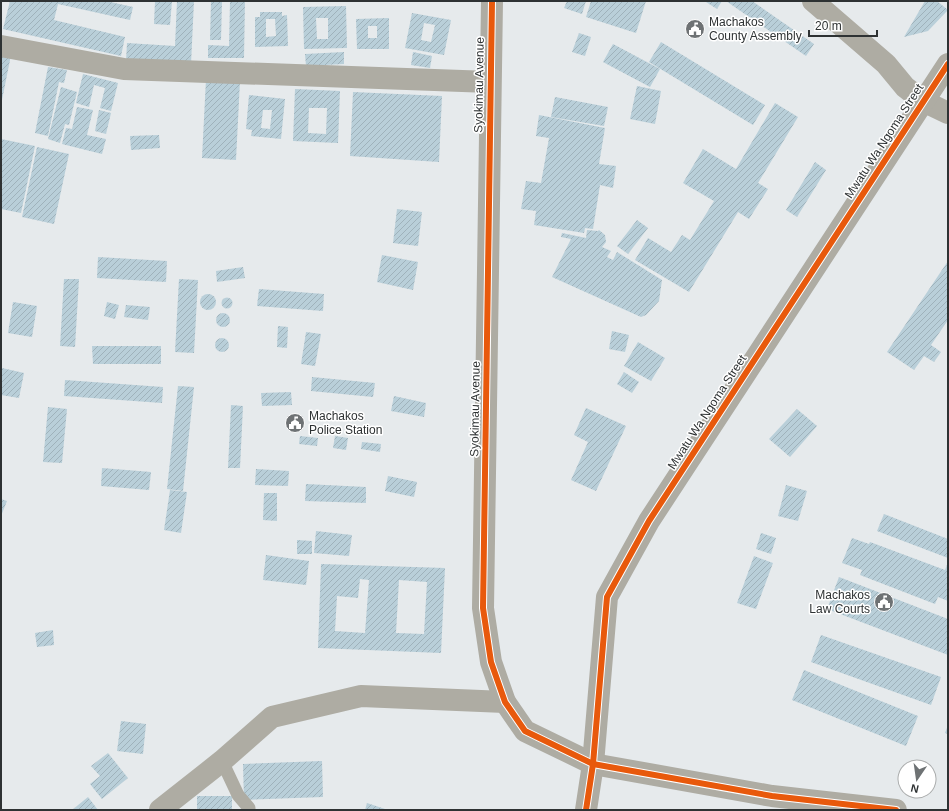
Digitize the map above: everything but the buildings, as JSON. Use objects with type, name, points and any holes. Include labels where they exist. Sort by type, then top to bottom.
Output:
[{"type":"street","name":"Syokimau Avenue","points":[[492,1],[483,608],[491,662],[505,702],[525,731],[594,764],[772,796],[896,810]]},
{"type":"street","name":"Mwatu Wa Ngoma Street","points":[[817,2],[886,64],[905,86],[923,101],[948,113]]},
{"type":"street","points":[[1,46],[124,69],[490,82]]},
{"type":"street","name":"Mwatu Wa Ngoma Street","points":[[586,810],[594,764],[607,598],[649,521],[948,64]]},
{"type":"street","points":[[160,810],[222,761],[272,717],[361,696],[505,702]]},
{"type":"lane","points":[[222,761],[238,795],[249,810]]},
{"type":"cycle path","points":[[492,1],[483,608],[491,662],[505,702],[525,731],[593,764],[772,796],[896,810]]},
{"type":"cycle path","points":[[586,810],[593,764],[607,597],[649,521],[948,64]]},
{"type":"place","name":"Machakos County Assembly","points":[[695,29]]},
{"type":"place","name":"Machakos Police Station","points":[[295,423]]},
{"type":"place","name":"Machakos Law Courts","points":[[884,602]]}]
